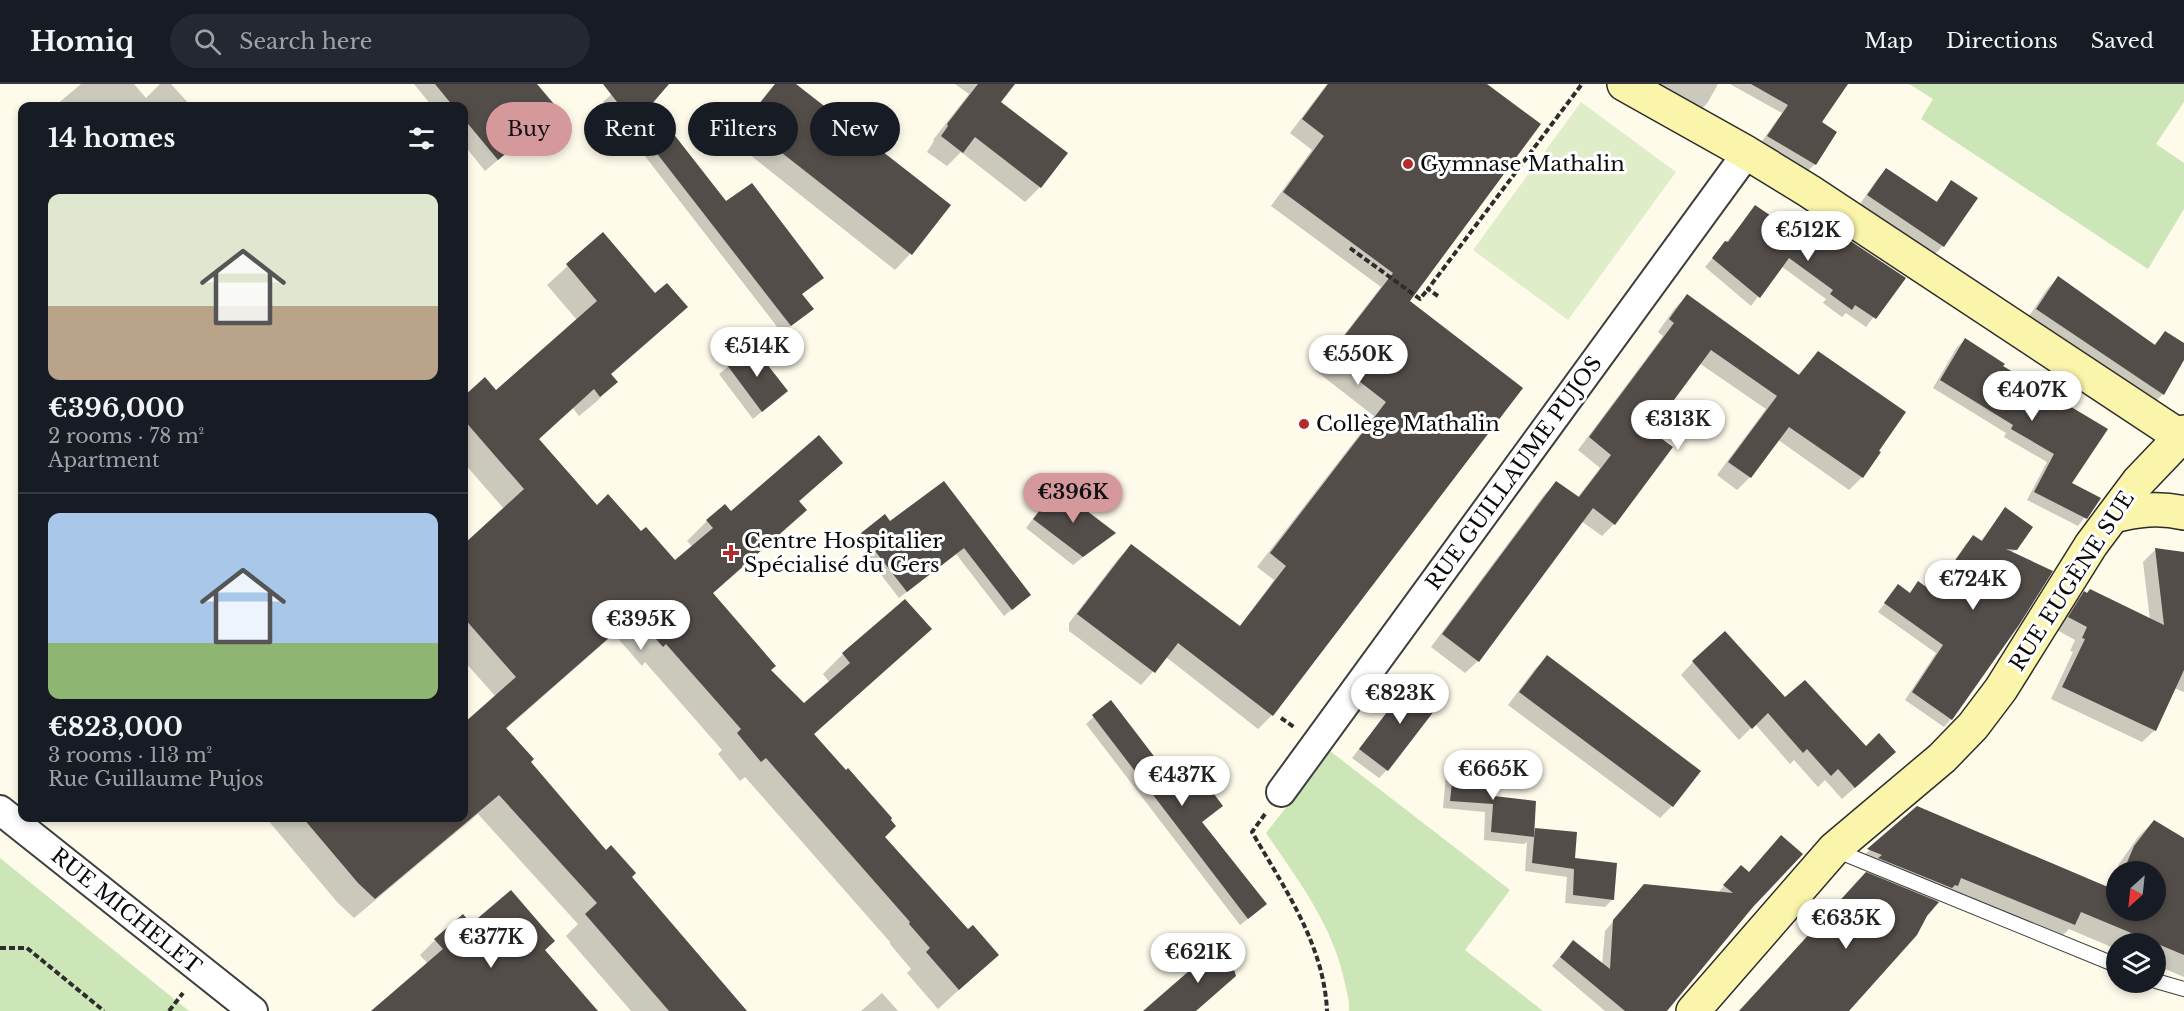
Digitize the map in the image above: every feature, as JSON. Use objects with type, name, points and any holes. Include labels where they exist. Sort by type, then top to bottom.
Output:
[{"type":"main road","points":[[1624,84],[1747,153],[1931,271],[2183,438]]},
{"type":"main road","name":"RUE EUGÈNE SUE","points":[[1693,1011],[1834,849],[1942,758],[1973,726],[2001,689],[2091,545],[2138,482],[2183,438]]},
{"type":"main road","points":[[2113,516],[2159,509],[2184,513]]},
{"type":"street","name":"RUE GUILLAUME PUJOS","points":[[1281,792],[1747,153]]},
{"type":"street","name":"RUE MICHELET","points":[[0,810],[253,1011]]},
{"type":"lane","points":[[1834,849],[2106,961]]},
{"type":"lane","points":[[2166,984],[2184,989]]},
{"type":"path","points":[[1350,248],[1420,299],[1582,84]]},
{"type":"path","points":[[1428,289],[1438,296]]},
{"type":"path","points":[[1281,718],[1293,727]]},
{"type":"path","points":[[1281,792],[1252,832],[1311,936],[1324,980],[1327,1011]]},
{"type":"path","points":[[0,948],[27,948],[104,1011]]},
{"type":"green space","points":[[1909,84],[2184,84],[2184,102],[2156,144],[2184,163],[2184,209],[2148,269],[1921,119],[1933,99]]},
{"type":"green space","points":[[1581,102],[1676,172],[1568,320],[1473,250]]},
{"type":"green space","points":[[1330,751],[1510,890],[1465,950],[1543,1011],[1349,1011],[1340,963],[1333,943],[1302,886],[1266,833]]},
{"type":"green space","points":[[0,858],[189,1011],[0,1011]]},
{"type":"building","points":[[435,84],[537,84],[552,102],[486,102],[486,146],[468,124],[468,102],[450,102]]},
{"type":"building","points":[[603,84],[669,84],[654,102],[617,102]]},
{"type":"building","points":[[775,84],[796,84],[819,102],[810,102],[810,156],[888,156],[951,205],[912,255],[786,156],[798,156],[798,102],[761,102]]},
{"type":"building","points":[[978,84],[1015,84],[1001,102],[1068,153],[1041,188],[975,137],[963,153],[941,136],[947,124]]},
{"type":"building","points":[[1328,84],[1487,84],[1541,124],[1410,301],[1523,388],[1273,716],[1178,643],[1155,673],[1077,614],[1131,544],[1240,626],[1286,566],[1270,553],[1386,402],[1328,357],[1393,273],[1283,192],[1324,136],[1302,119]]},
{"type":"building","points":[[1751,84],[1848,84],[1822,122],[1837,132],[1816,165],[1767,136],[1788,105]]},
{"type":"building","points":[[676,137],[688,152],[688,156],[691,156],[726,201],[752,183],[824,278],[802,294],[814,309],[791,326],[659,156],[676,156]]},
{"type":"building","points":[[1886,168],[1937,202],[1951,180],[1978,198],[1944,247],[1867,195]]},
{"type":"building","points":[[1755,205],[1815,246],[1828,226],[1906,278],[1876,319],[1855,305],[1852,310],[1830,294],[1833,290],[1789,258],[1760,298],[1712,258],[1725,241],[1728,242]]},
{"type":"building","points":[[603,232],[655,293],[667,283],[688,307],[611,374],[618,382],[600,397],[594,389],[539,439],[597,505],[608,494],[641,531],[646,527],[675,560],[713,528],[706,520],[725,504],[731,511],[819,435],[843,463],[799,501],[807,510],[713,593],[776,666],[771,670],[804,703],[850,663],[842,653],[905,599],[932,629],[814,734],[892,818],[896,826],[885,837],[968,929],[973,925],[999,955],[959,990],[926,952],[930,948],[909,924],[910,922],[766,758],[761,762],[737,733],[741,729],[666,644],[663,647],[635,615],[506,728],[534,759],[531,762],[606,850],[611,845],[636,873],[632,877],[747,1011],[669,1011],[585,914],[597,903],[499,795],[468,821],[468,719],[516,677],[468,623],[468,540],[524,489],[468,425],[468,392],[485,377],[496,390],[597,301],[566,264]]},
{"type":"building","points":[[2058,276],[2155,345],[2165,331],[2184,343],[2184,360],[2164,395],[2036,309]]},
{"type":"building","points":[[1687,294],[1799,375],[1818,351],[1906,412],[1863,478],[1789,427],[1751,478],[1728,462],[1777,396],[1711,350],[1651,431],[1673,447],[1615,525],[1593,508],[1479,662],[1442,634],[1556,481],[1579,497],[1611,455],[1589,437],[1674,323],[1669,319]]},
{"type":"building","points":[[1965,338],[2005,364],[2003,366],[2108,429],[2072,483],[2101,498],[2087,519],[2034,492],[2054,454],[2011,429],[2013,425],[1940,380]]},
{"type":"building","points":[[752,345],[788,391],[762,412],[727,365]]},
{"type":"building","points":[[944,481],[1031,595],[1012,610],[964,548],[907,592],[861,533],[885,514],[890,521]]},
{"type":"building","points":[[1057,488],[1116,533],[1083,557],[1033,519]]},
{"type":"building","points":[[2005,507],[2033,527],[2017,550],[2006,549],[2053,571],[2019,625],[1952,720],[1912,692],[1943,645],[1884,603],[1898,584],[1910,593],[1918,581],[1933,592],[1973,535],[1982,541]]},
{"type":"building","points":[[2155,548],[2184,552],[2184,670],[2156,731],[2062,687],[2085,639],[2082,638],[2087,627],[2068,617],[2084,591],[2087,593],[2090,589],[2164,625]]},
{"type":"building","points":[[1725,631],[1785,697],[1805,680],[1866,746],[1879,733],[1896,752],[1855,788],[1838,769],[1831,776],[1807,749],[1803,753],[1768,713],[1752,729],[1692,661]]},
{"type":"building","points":[[1547,655],[1701,771],[1673,807],[1519,692]]},
{"type":"building","points":[[1412,679],[1441,702],[1388,771],[1359,749]]},
{"type":"building","points":[[1111,700],[1176,785],[1196,770],[1223,806],[1202,822],[1267,904],[1248,919],[1092,715]]},
{"type":"building","points":[[1454,764],[1495,769],[1494,796],[1536,801],[1534,837],[1491,832],[1493,804],[1450,801]]},
{"type":"building","points":[[1917,806],[2106,886],[2106,921],[2166,921],[2166,861],[2128,861],[2134,846],[2154,820],[2184,838],[2184,955],[2166,947],[2166,933],[2131,933],[2081,912],[2075,925],[1961,878],[1958,886],[1955,885],[1952,888],[1878,858],[1882,855],[1867,849]]},
{"type":"building","points":[[306,822],[467,822],[375,899],[358,883]]},
{"type":"building","points":[[1535,828],[1577,832],[1575,858],[1617,863],[1614,900],[1573,895],[1574,869],[1532,863]]},
{"type":"building","points":[[1781,835],[1803,854],[1753,907],[1667,1011],[1625,1011],[1560,957],[1573,940],[1610,969],[1613,920],[1644,884],[1733,893],[1723,885],[1741,865],[1749,872]]},
{"type":"building","points":[[1866,872],[1939,902],[1927,916],[1917,935],[1849,1011],[1739,1011]]},
{"type":"building","points":[[511,890],[555,941],[545,950],[598,1011],[371,1011],[443,949],[434,939],[463,914],[471,924]]},
{"type":"building","points":[[1220,944],[1229,954],[1236,976],[1196,1011],[1143,1011]]},
{"type":"place","name":"Gymnase Mathalin","points":[[1408,164]]},
{"type":"place","name":"Collège Mathalin","points":[[1304,424]]},
{"type":"place","name":"Centre Hospitalier Spécialisé du Gers","points":[[731,553]]}]
